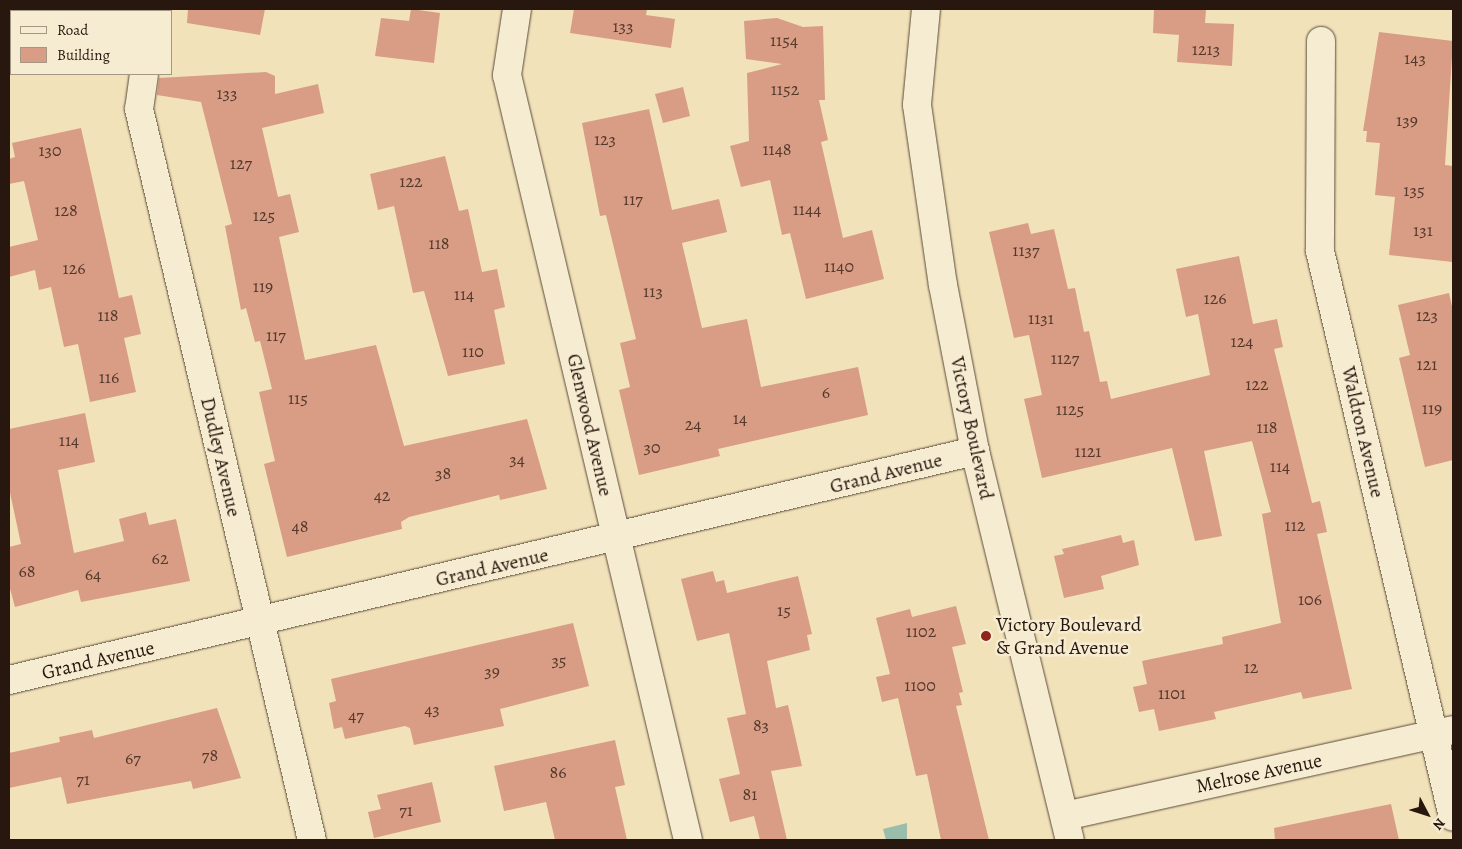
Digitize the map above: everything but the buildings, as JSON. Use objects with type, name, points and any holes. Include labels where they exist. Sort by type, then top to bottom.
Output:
[{"type":"street","name":"Glenwood Avenue","points":[[517,9],[507,75],[688,840]]},
{"type":"street","name":"Victory Boulevard","points":[[926,9],[917,105],[943,285],[975,451],[1067,828]]},
{"type":"street","name":"Waldron Avenue","points":[[1321,41],[1320,251],[1444,732],[1453,817]]},
{"type":"street","name":"Dudley Avenue","points":[[144,75],[139,109],[312,840]]},
{"type":"street","name":"Grand Avenue","points":[[9,680],[616,538],[975,451]]},
{"type":"street","name":"Melrose Avenue","points":[[1067,828],[1444,732]]},
{"type":"shaded area","points":[[907,823],[907,840],[886,840],[883,829]]},
{"type":"place","name":"Victory Boulevard & Grand Avenue","points":[[986,636]]}]
